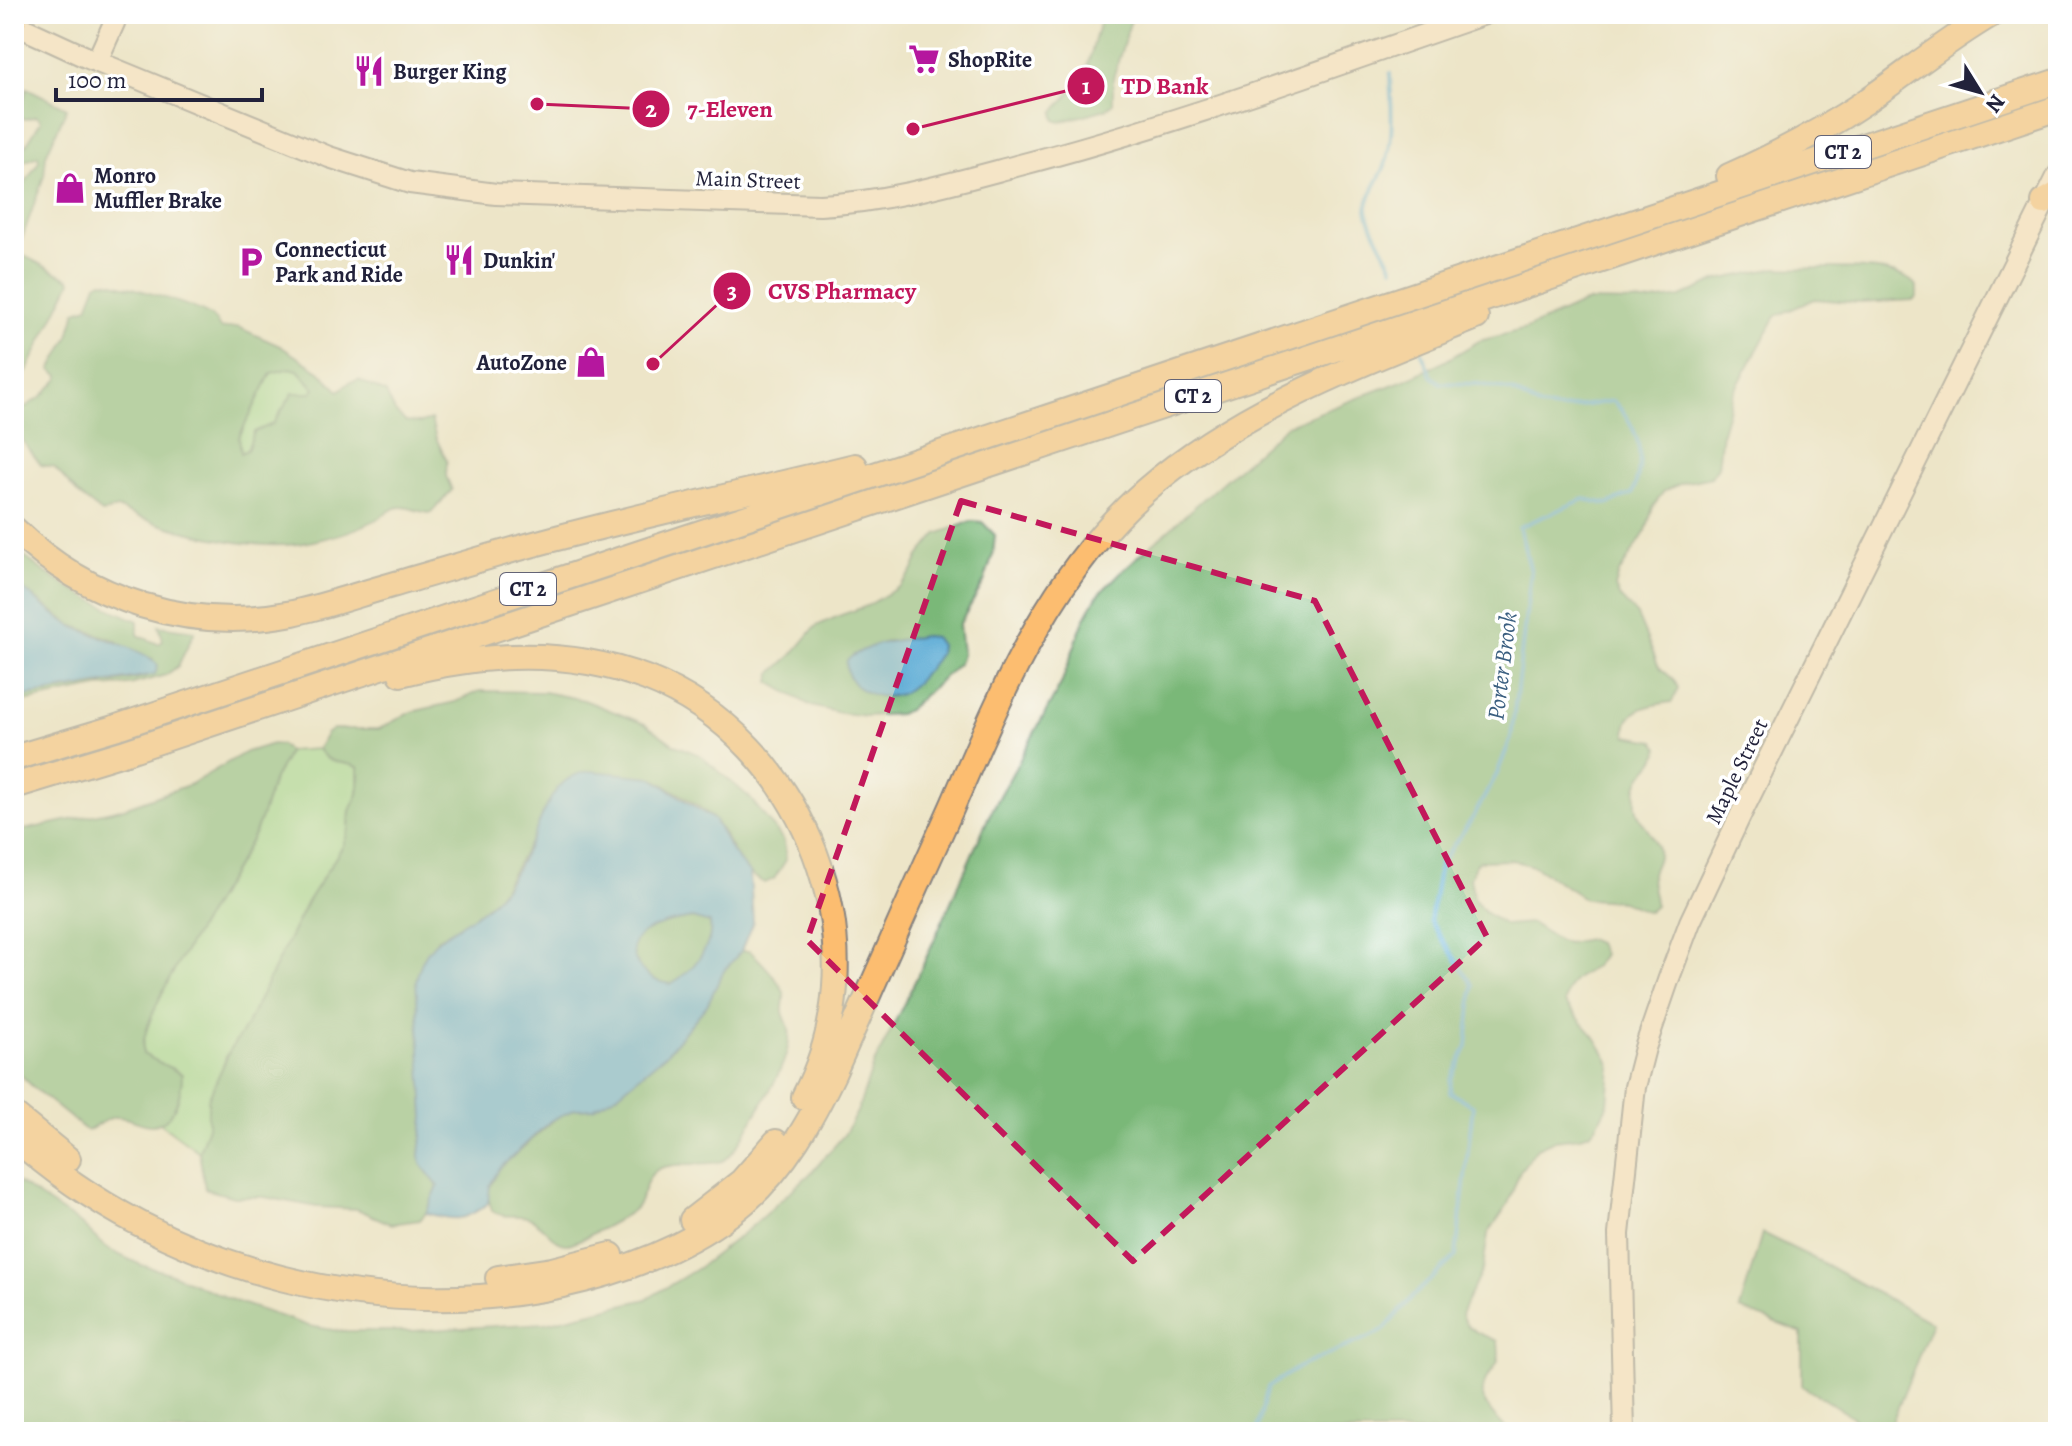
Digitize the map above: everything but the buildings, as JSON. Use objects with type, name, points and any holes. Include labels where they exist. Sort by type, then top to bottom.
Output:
[{"type":"highway","points":[[1627,224],[1663,200],[1741,171],[1818,131],[1992,14]]},
{"type":"highway","name":"CT 2","points":[[14,758],[114,728],[2058,81]]},
{"type":"highway","name":"CT 2","points":[[14,786],[2058,108]]},
{"type":"highway","points":[[14,1137],[89,1194],[162,1235],[237,1265],[343,1291],[385,1296],[448,1297],[540,1289],[624,1268],[692,1238],[727,1216],[757,1190],[790,1152],[810,1120],[1014,667],[1055,595],[1103,533],[1162,477],[1246,420],[1340,374],[1521,300],[1561,274]]},
{"type":"highway","points":[[14,529],[69,572],[122,599],[179,615],[255,617],[304,610],[578,532],[898,454],[943,451]]},
{"type":"highway","points":[[14,1115],[110,1189],[194,1233],[306,1267],[422,1281],[523,1275],[594,1260],[648,1242],[682,1226],[715,1204],[751,1172],[776,1143],[798,1108],[820,1060],[834,1000],[836,940],[827,889],[807,831],[784,791],[746,745],[715,717],[670,689],[630,673],[576,660],[527,656],[488,659],[422,669],[377,681],[328,684]]},
{"type":"highway","points":[[14,746],[114,728]]},
{"type":"main road","points":[[97,61],[118,14]]},
{"type":"main road","name":"Main Street","points":[[15,19],[97,61],[329,157],[410,183],[496,194],[820,205],[862,202],[915,192],[1077,150],[1157,126],[1485,14]]},
{"type":"main road","name":"Maple Street","points":[[1624,1432],[1619,1234],[1635,1087],[1669,978],[1690,922],[1747,801],[2051,198],[2058,175]]},
{"type":"highlighted area","points":[[961,501],[1315,601],[1487,937],[1133,1261],[807,940]]},
{"type":"green space","points":[[1102,14],[1135,14],[1113,78],[1113,103],[1106,109],[1060,122],[1055,120],[1054,112],[1080,81],[1088,64]]},
{"type":"green space","points":[[27,88],[67,108],[46,155],[44,176],[18,250],[71,282],[18,389],[14,389],[14,189],[25,183],[39,161],[38,156],[21,163],[19,156],[41,121],[37,116],[21,117]]},
{"type":"green space","points":[[1776,268],[1873,269],[1907,278],[1917,287],[1917,297],[1914,300],[1860,303],[1815,299],[1776,316],[1733,394],[1722,432],[1718,467],[1711,477],[1682,483],[1664,491],[1653,507],[1646,531],[1619,573],[1615,588],[1619,596],[1637,615],[1659,667],[1674,680],[1678,688],[1672,702],[1640,710],[1629,719],[1627,727],[1627,736],[1655,741],[1659,748],[1654,761],[1641,777],[1636,793],[1637,811],[1658,850],[1651,879],[1655,906],[1648,912],[1621,901],[1585,899],[1536,867],[1512,860],[1480,861],[1476,863],[1470,878],[1474,899],[1486,913],[1505,925],[1531,923],[1559,941],[1568,943],[1588,939],[1597,943],[1603,954],[1592,968],[1571,985],[1565,1003],[1595,1037],[1607,1057],[1611,1067],[1608,1104],[1591,1132],[1580,1137],[1555,1140],[1537,1148],[1520,1171],[1508,1204],[1488,1234],[1483,1268],[1461,1314],[1471,1329],[1498,1341],[1499,1358],[1482,1390],[1490,1410],[1510,1432],[14,1432],[14,1180],[81,1224],[107,1249],[141,1265],[309,1326],[339,1331],[412,1331],[545,1323],[647,1299],[698,1268],[751,1227],[812,1172],[844,1135],[989,816],[1061,684],[1084,620],[1097,596],[1123,570],[1287,425],[1407,379],[1479,341],[1526,329],[1588,301],[1645,302],[1681,297],[1718,280]]},
{"type":"green space","points":[[102,281],[111,283],[177,302],[206,313],[221,329],[238,327],[280,346],[319,371],[339,391],[350,382],[359,380],[386,393],[395,412],[406,422],[431,420],[447,461],[446,476],[452,490],[431,513],[398,507],[345,533],[288,545],[212,538],[185,532],[117,508],[102,513],[79,495],[54,467],[41,465],[22,440],[14,414],[41,397],[59,379],[60,376],[51,370],[69,336],[76,311],[88,307],[97,284]],"holes":[[[290,368],[298,370],[315,389],[311,393],[293,393],[273,424],[254,432],[247,450],[241,453],[239,437],[271,373]]]},
{"type":"green space","points":[[290,368],[298,370],[315,389],[311,393],[293,393],[273,424],[254,432],[247,450],[240,453],[239,437],[271,373]]},
{"type":"green space","points":[[972,521],[982,522],[995,535],[993,554],[984,582],[959,625],[962,654],[959,663],[908,710],[899,714],[867,716],[840,713],[811,706],[770,682],[772,673],[816,626],[867,606],[900,586],[937,534]],"holes":[[[888,641],[939,654],[914,683],[889,695],[879,695],[854,655]]]},
{"type":"green space","points":[[14,548],[73,590],[138,621],[138,635],[158,644],[163,641],[159,626],[195,631],[178,666],[166,675],[130,685],[99,687],[14,704],[14,698],[145,677],[153,659],[127,649],[115,640],[71,625],[14,582]]},
{"type":"green space","points":[[480,691],[544,692],[584,700],[645,724],[675,745],[700,755],[749,797],[784,841],[786,860],[774,879],[765,883],[756,878],[741,864],[709,815],[651,777],[532,839],[498,896],[472,919],[437,939],[420,1029],[424,1117],[420,1155],[427,1172],[438,1186],[420,1220],[391,1224],[357,1209],[317,1207],[264,1197],[234,1197],[205,1189],[199,1152],[208,1126],[208,1099],[307,902],[343,846],[349,829],[350,811],[358,794],[358,767],[331,760],[322,754],[318,749],[326,734],[333,729],[379,729],[411,712],[455,702]]},
{"type":"green space","points":[[272,744],[281,745],[288,751],[256,830],[171,977],[145,1034],[143,1054],[182,1074],[176,1106],[160,1123],[147,1125],[115,1117],[87,1131],[14,1068],[14,832],[121,809],[191,784],[246,752]]},
{"type":"green space","points":[[318,749],[331,760],[358,767],[358,794],[350,811],[349,829],[343,846],[307,902],[246,1026],[226,1057],[221,1075],[208,1099],[208,1126],[199,1152],[160,1123],[178,1099],[178,1077],[175,1069],[158,1064],[143,1054],[145,1034],[171,977],[256,830],[288,751]]},
{"type":"green space","points":[[692,918],[710,923],[708,941],[700,958],[671,984],[647,975],[634,957],[637,938],[655,927]]},
{"type":"green space","points":[[741,951],[750,951],[782,989],[789,1039],[784,1061],[773,1084],[731,1155],[714,1163],[677,1165],[655,1171],[635,1208],[571,1243],[557,1241],[532,1219],[492,1211],[487,1193],[499,1169],[558,1116],[575,1109],[593,1108],[618,1094],[667,1053],[707,1005],[723,972]]},
{"type":"green space","points":[[1762,1233],[1932,1323],[1888,1432],[1866,1432],[1853,1417],[1802,1386],[1802,1333],[1740,1309]]},
{"type":"water","points":[[14,582],[66,622],[144,654],[158,666],[155,674],[14,698]]},
{"type":"water","points":[[934,637],[940,645],[939,654],[922,677],[906,691],[891,696],[872,694],[850,678],[847,660],[856,654],[884,643]]},
{"type":"water","points":[[592,771],[651,777],[714,820],[732,852],[750,874],[753,921],[741,951],[723,972],[707,1005],[667,1053],[618,1094],[593,1108],[575,1109],[550,1121],[499,1169],[490,1185],[488,1203],[473,1214],[459,1218],[426,1213],[438,1186],[421,1164],[420,1155],[424,1117],[416,981],[421,963],[439,939],[475,916],[499,894],[520,862],[552,796],[568,779]],"holes":[[[692,918],[710,923],[708,941],[700,958],[671,984],[647,975],[634,958],[634,944],[643,933]]]},
{"type":"waterway","points":[[1389,14],[1390,21]]},
{"type":"waterway","points":[[1390,73],[1390,143],[1385,166],[1372,191],[1367,212],[1393,268]]},
{"type":"waterway","name":"Porter Brook","points":[[1256,1432],[1268,1387],[1299,1367],[1383,1331],[1412,1297],[1456,1256],[1473,1106],[1450,1092],[1451,1080],[1467,1046],[1473,985],[1430,921],[1440,864],[1472,819],[1497,774],[1511,738],[1531,572],[1519,527],[1584,499],[1607,504],[1632,494],[1639,468],[1635,433],[1613,401],[1561,409],[1540,407],[1512,391],[1479,384],[1440,383],[1431,376],[1421,350]]},
{"type":"place","name":"ShopRite","points":[[924,59]]},
{"type":"place","name":"Burger King","points":[[369,71]]},
{"type":"place","name":"7-Eleven","points":[[537,104]]},
{"type":"place","name":"TD Bank","points":[[913,129]]},
{"type":"place","name":"Monro Muffler Brake","points":[[70,188]]},
{"type":"place","name":"Dunkin'","points":[[459,260]]},
{"type":"place","name":"Connecticut Park and Ride","points":[[251,262]]},
{"type":"place","name":"AutoZone","points":[[591,362]]},
{"type":"place","name":"CVS Pharmacy","points":[[653,364]]}]
